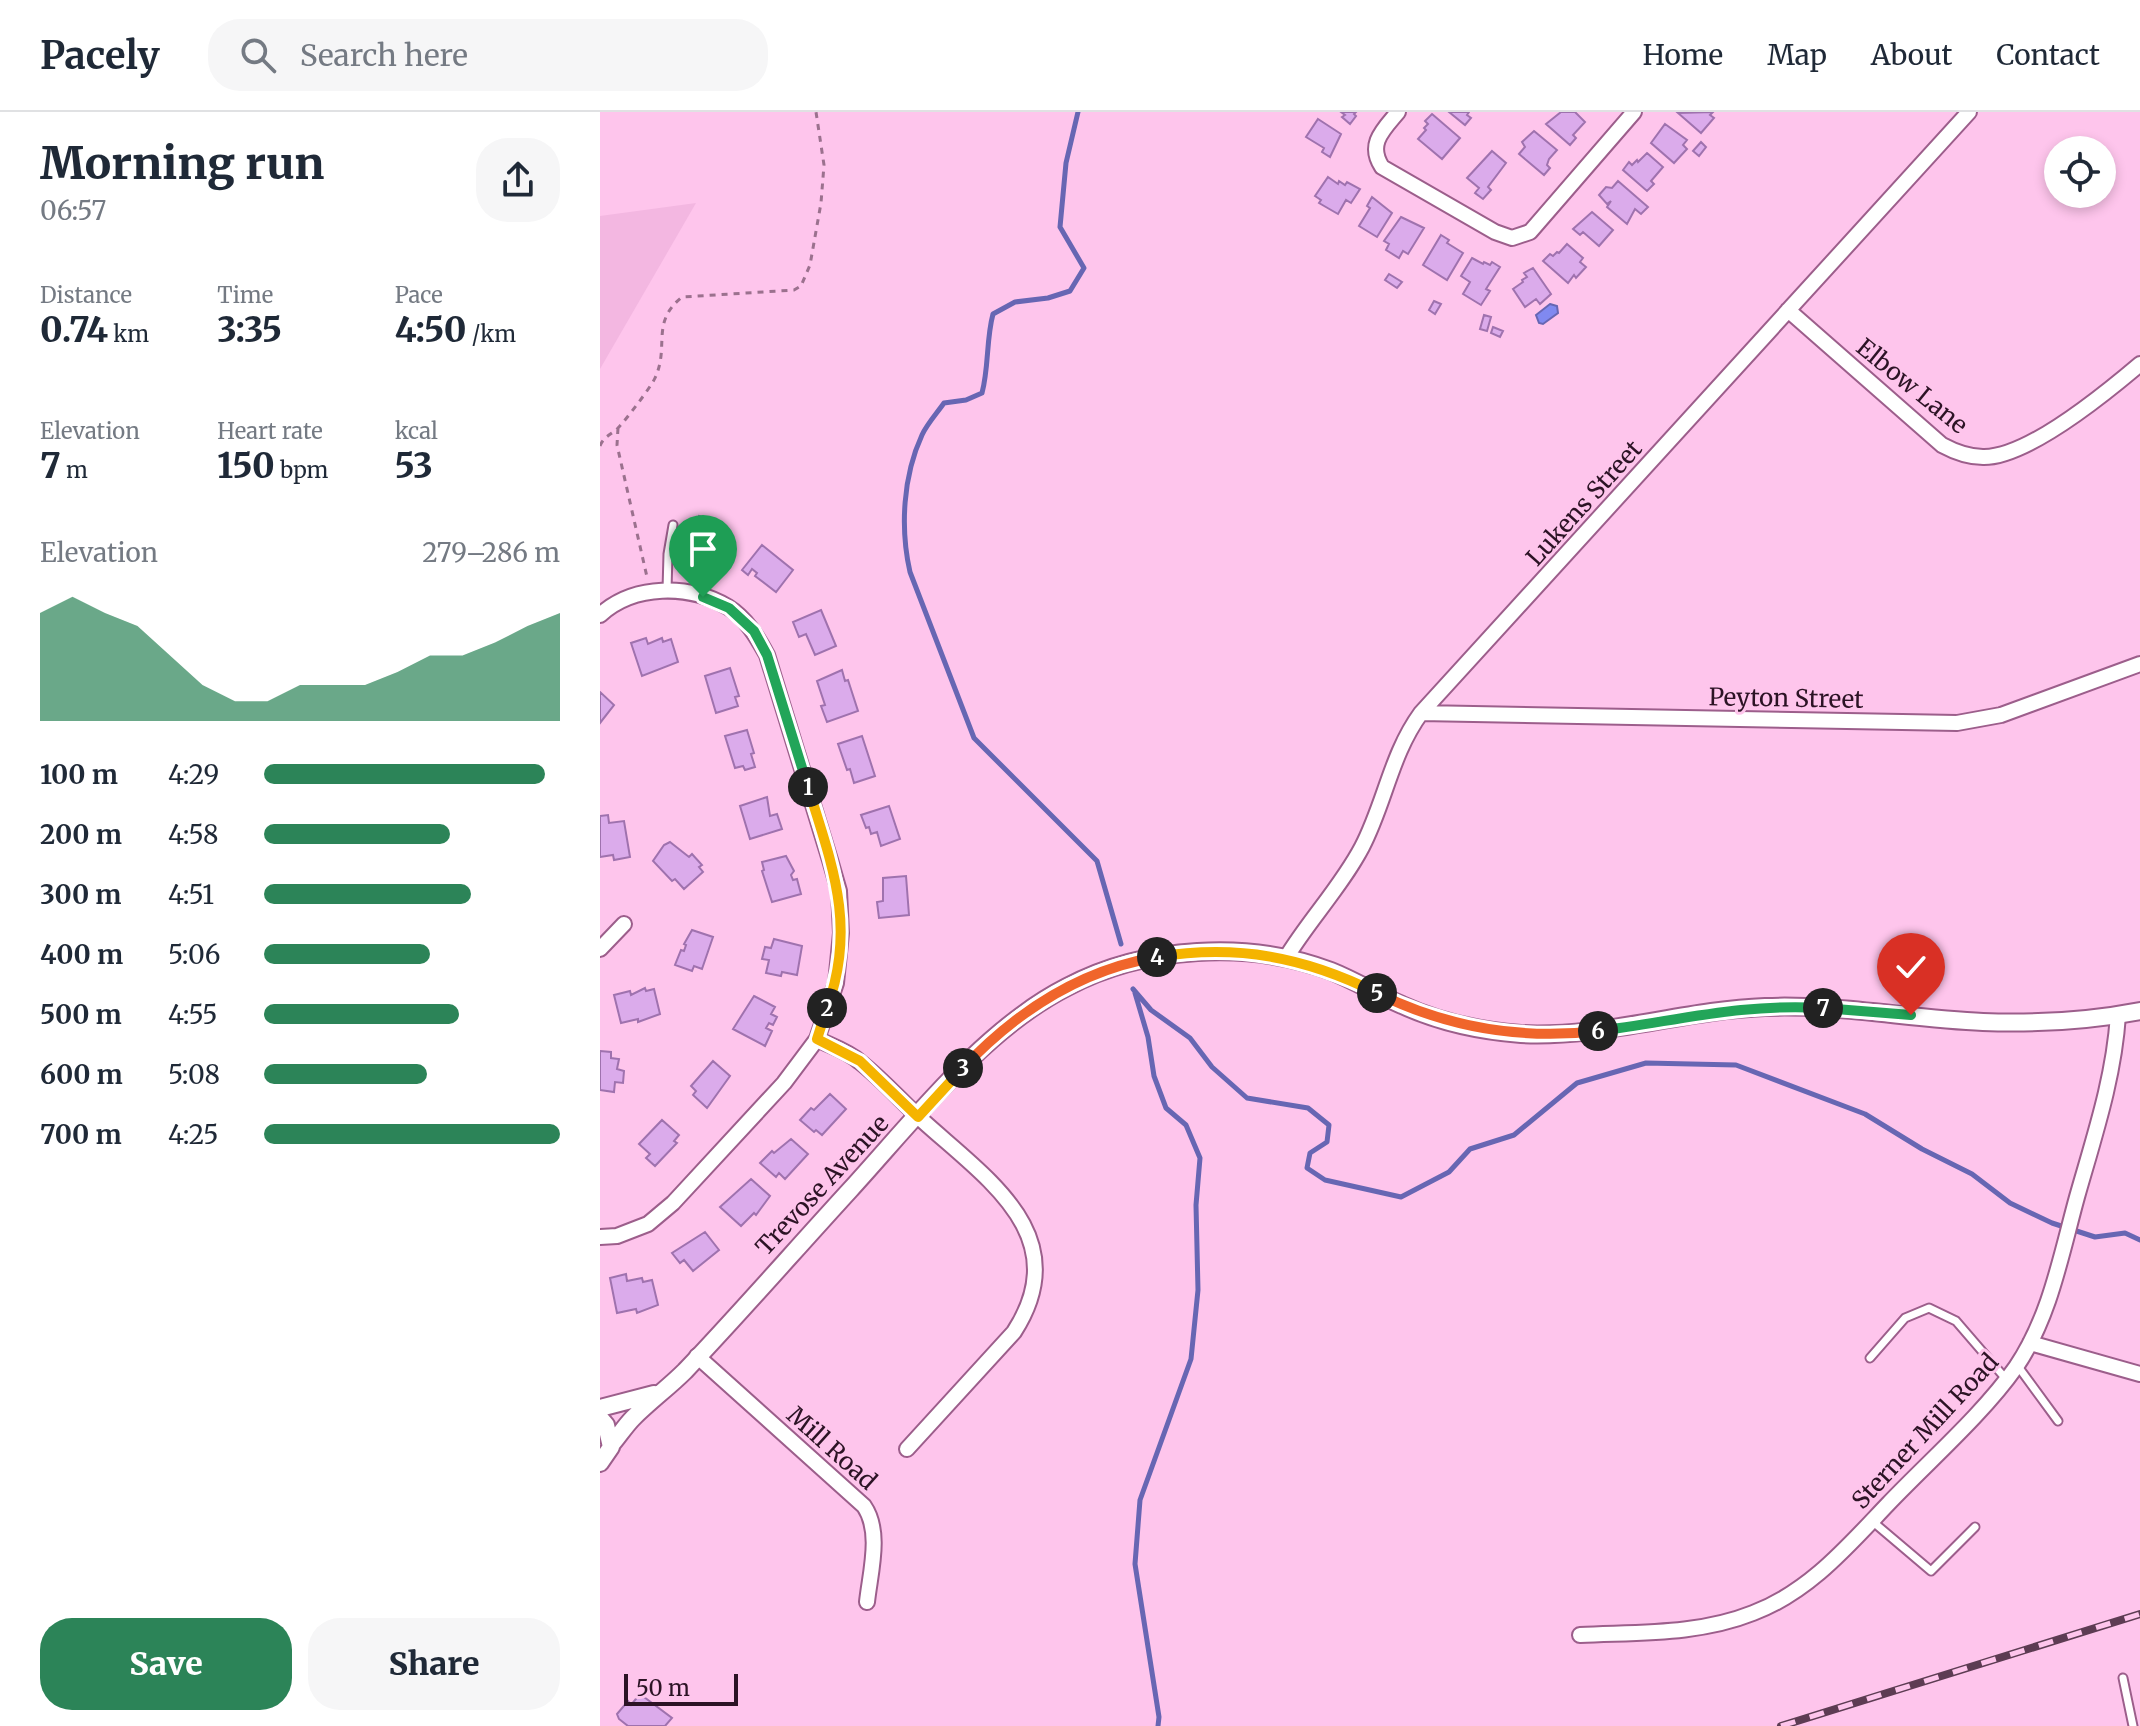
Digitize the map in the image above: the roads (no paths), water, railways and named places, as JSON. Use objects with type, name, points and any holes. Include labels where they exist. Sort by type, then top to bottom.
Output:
[{"type":"street","points":[[1398,112],[1375,145],[1376,157],[1382,167],[1495,232],[1512,238],[1530,232],[1634,112]]},
{"type":"street","name":"Lukens Street","points":[[1286,958],[1361,848],[1378,812],[1399,749],[1421,713],[1969,112]]},
{"type":"street","name":"Elbow Lane","points":[[1788,310],[1942,445],[1970,456],[1985,457],[2014,450],[2090,404],[2140,364]]},
{"type":"street","points":[[600,615],[625,598],[652,590],[667,590],[703,597],[729,608],[754,631],[767,655],[839,891],[841,933],[836,983],[817,1039],[784,1083],[673,1203],[648,1224],[617,1236],[600,1237]]},
{"type":"street","name":"Peyton Street","points":[[1421,713],[1957,723],[2001,715],[2140,664]]},
{"type":"street","points":[[600,949],[624,924]]},
{"type":"street","name":"Trevose Avenue","points":[[600,1463],[632,1419],[697,1356],[967,1064],[1020,1016],[1063,989],[1113,968],[1145,959],[1190,953],[1250,953],[1286,958],[1328,970],[1424,1014],[1472,1027],[1522,1034],[1590,1032],[1724,1010],[1764,1007],[1819,1007],[1979,1022],[2025,1023],[2140,1011]]},
{"type":"street","name":"Sterner Mill Road","points":[[1580,1635],[1684,1630],[1719,1624],[1753,1614],[1800,1589],[1827,1567],[2006,1379],[2030,1343],[2049,1301],[2112,1072],[2118,1015]]},
{"type":"street","points":[[817,1039],[860,1061],[1015,1207],[1032,1243],[1036,1271],[1032,1297],[1014,1332],[907,1449]]},
{"type":"street","points":[[2030,1343],[2140,1374]]},
{"type":"street","name":"Mill Road","points":[[697,1356],[864,1506],[872,1523],[873,1535],[867,1602]]},
{"type":"street","name":"Trevose Avenue","points":[[600,1408],[634,1401],[663,1390]]},
{"type":"street","points":[[600,1418],[606,1425],[611,1445]]},
{"type":"lane","points":[[667,590],[673,525]]},
{"type":"lane","points":[[1870,1358],[1905,1318],[1929,1308],[1956,1321],[2006,1379]]},
{"type":"lane","points":[[2017,1365],[2058,1421]]},
{"type":"lane","points":[[1872,1521],[1931,1571],[1975,1527]]},
{"type":"lane","points":[[2123,1678],[2133,1726]]},
{"type":"water","points":[[1550,304],[1557,306],[1558,313],[1543,324],[1539,323],[1536,315]]},
{"type":"waterway","points":[[1078,112],[1066,163],[1060,227],[1084,268],[1070,291],[1048,298],[1015,302],[993,314],[982,393],[966,400],[944,403],[924,431],[907,485],[904,520],[910,572],[974,738],[1097,861],[1121,944]]},
{"type":"waterway","points":[[1133,989],[1151,1010],[1190,1038],[1212,1067],[1247,1098],[1308,1108],[1329,1125],[1327,1142],[1310,1153],[1307,1168],[1325,1180],[1401,1197],[1449,1172],[1470,1149],[1514,1135],[1577,1083],[1646,1063],[1736,1065],[1865,1114],[1922,1149],[1972,1174],[2010,1203],[2052,1223],[2095,1237],[2125,1233],[2140,1240]]},
{"type":"waterway","points":[[1135,993],[1148,1037],[1154,1076],[1166,1108],[1186,1125],[1200,1158],[1196,1205],[1198,1290],[1191,1359],[1140,1500],[1135,1564],[1158,1726]]},
{"type":"railway","points":[[1781,1726],[2140,1614]]}]
